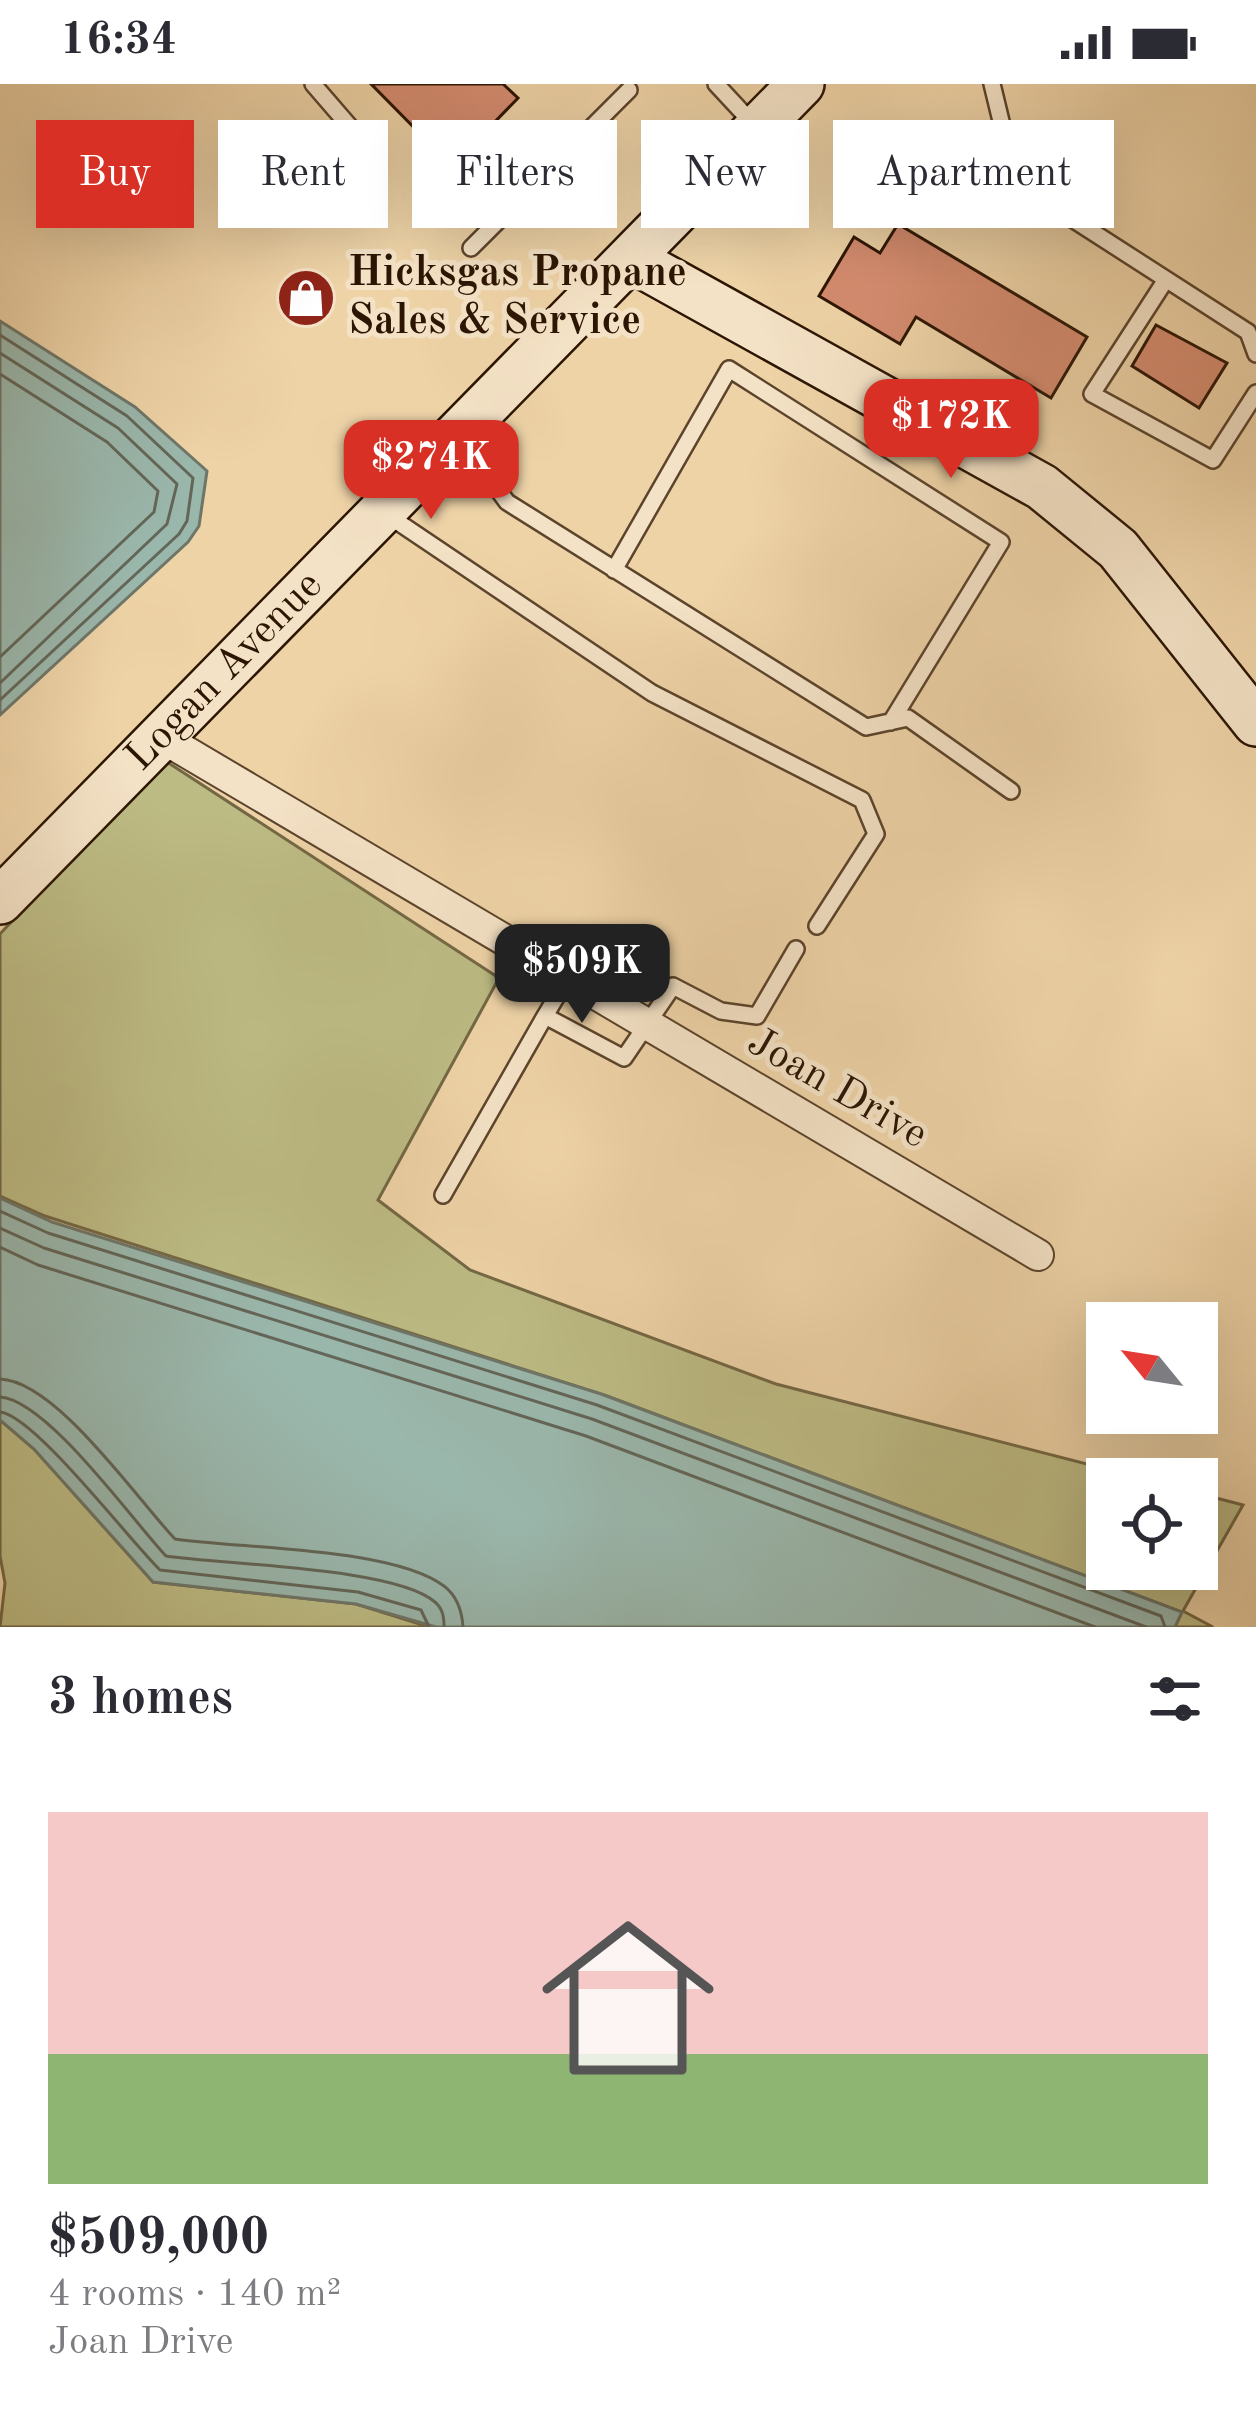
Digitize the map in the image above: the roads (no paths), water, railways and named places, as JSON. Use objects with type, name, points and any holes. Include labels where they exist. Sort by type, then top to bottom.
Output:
[{"type":"main road","name":"Logan Avenue","points":[[767,120],[801,84]]},
{"type":"main road","name":"Logan Avenue","points":[[0,902],[664,228]]},
{"type":"main road","points":[[633,260],[1042,487],[1118,549],[1256,722]]},
{"type":"street","name":"Joan Drive","points":[[161,737],[1037,1255]]},
{"type":"lane","points":[[313,84],[345,120]]},
{"type":"lane","points":[[716,84],[750,120]]},
{"type":"lane","points":[[992,84],[1008,150],[1046,202],[1248,332],[1256,354]]},
{"type":"lane","points":[[471,248],[630,86]]},
{"type":"lane","points":[[1165,281],[1092,394],[1214,460],[1256,393]]},
{"type":"lane","points":[[614,570],[729,369],[1000,542],[891,722]]},
{"type":"lane","points":[[459,436],[507,502],[866,727],[908,718],[1011,791]]},
{"type":"lane","points":[[383,512],[652,693],[862,800],[876,834],[817,926]]},
{"type":"lane","points":[[545,1016],[624,1058],[673,986],[721,1011],[757,1016],[796,949]]},
{"type":"lane","points":[[443,1195],[567,979]]},
{"type":"water","points":[[0,321],[135,407],[207,471],[199,526],[188,542],[0,715]]},
{"type":"water","points":[[0,1198],[52,1222],[601,1394],[1086,1576],[1086,1590],[1123,1590],[1182,1612],[1175,1627],[436,1627],[356,1604],[153,1582],[34,1449],[0,1420]]},
{"type":"place","name":"Hicksgas Propane Sales & Service","points":[[306,298]]}]
